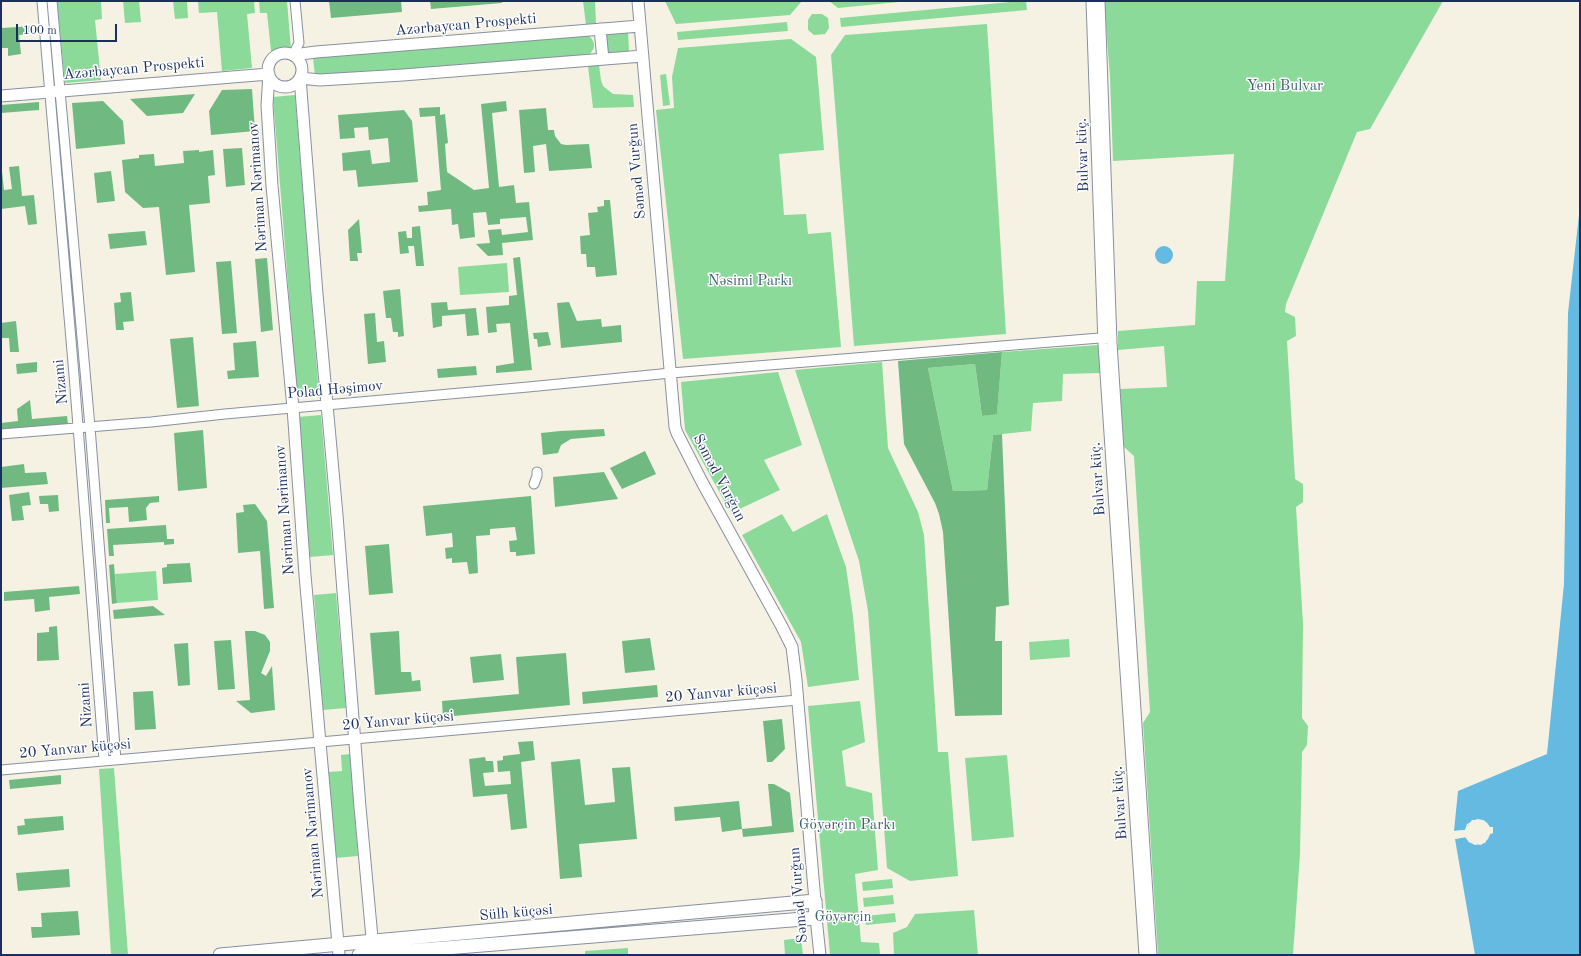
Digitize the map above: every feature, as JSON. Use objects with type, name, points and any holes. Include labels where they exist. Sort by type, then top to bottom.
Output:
[{"type":"highway","name":"Səməd Vurğun","points":[[815,901],[816,918]]},
{"type":"highway","name":"Sülh küçəsi","points":[[220,955],[373,950],[610,920],[815,901]]},
{"type":"highway","name":"Sülh küçəsi","points":[[432,943],[611,935],[816,918]]},
{"type":"highway","points":[[610,920],[611,935]]},
{"type":"highway","name":"Sülh küçəsi","points":[[359,955],[373,950]]},
{"type":"main road","name":"Səməd Vurğun","points":[[638,1],[674,420],[677,433],[702,482],[787,636],[794,656],[815,901]]},
{"type":"main road","name":"Azərbaycan Prospekti","points":[[294,55],[324,51],[640,26]]},
{"type":"main road","points":[[600,29],[602,59]]},
{"type":"main road","points":[[300,78],[293,85],[283,87],[274,82],[269,74],[269,64],[274,57],[284,53],[294,55],[302,65],[302,74],[300,78],[354,739],[373,950]]},
{"type":"main road","points":[[300,78],[320,80],[403,76],[643,56]]},
{"type":"main road","name":"Azərbaycan Prospekti","points":[[1,96],[269,74]]},
{"type":"main road","name":"Nəriman Nərimanov","points":[[269,74],[267,105],[272,186],[338,950]]},
{"type":"main road","name":"Səməd Vurğun","points":[[816,918],[820,955]]},
{"type":"street","name":"Nizami","points":[[42,1],[64,141],[90,427],[116,760]]},
{"type":"street","name":"Nizami","points":[[52,1],[55,91],[54,142],[104,760]]},
{"type":"street","points":[[294,55],[299,43],[295,1]]},
{"type":"street","name":"Bulvar küç.","points":[[1091,1],[1107,337],[1129,657],[1152,955]]},
{"type":"street","name":"Bulvar küç.","points":[[1100,1],[1107,337]]},
{"type":"street","points":[[54,142],[64,141]]},
{"type":"street","name":"Polad Həşimov","points":[[1,434],[671,373],[1107,337]]},
{"type":"street","points":[[534,484],[538,476],[537,472]]},
{"type":"street","name":"Bulvar küç.","points":[[1129,657],[1144,955]]},
{"type":"street","name":"20 Yanvar küçəsi","points":[[1,770],[798,700]]},
{"type":"green space","points":[[57,1],[101,1],[102,19],[95,20],[101,80],[65,83]]},
{"type":"green space","points":[[123,1],[139,1],[141,22],[125,23]]},
{"type":"green space","points":[[173,1],[187,1],[188,18],[175,19]]},
{"type":"green space","points":[[198,1],[254,1],[255,13],[247,14],[252,68],[222,71],[217,12],[199,13]]},
{"type":"green space","points":[[259,1],[287,1],[291,49],[271,51],[267,13],[260,13]]},
{"type":"green space","points":[[329,1],[401,1],[402,12],[331,18]]},
{"type":"green space","points":[[430,1],[502,1],[502,3],[431,9]]},
{"type":"green space","points":[[583,1],[595,1],[596,24],[586,25]]},
{"type":"green space","points":[[665,1],[802,1],[790,15],[676,24]]},
{"type":"green space","points":[[829,1],[909,1],[838,8]]},
{"type":"green space","points":[[1026,1],[1027,10],[841,27],[840,18]]},
{"type":"green space","name":"Yeni Bulvar","points":[[1104,1],[1443,1],[1370,129],[1357,132],[1286,304],[1285,312],[1295,317],[1296,336],[1287,341],[1295,479],[1303,484],[1303,502],[1296,507],[1303,624],[1302,718],[1308,726],[1307,745],[1302,752],[1300,854],[1293,955],[1158,955],[1143,723],[1150,712],[1134,456],[1124,447],[1120,389],[1167,387],[1164,346],[1118,350],[1118,331],[1195,325],[1197,281],[1225,281],[1234,154],[1113,161],[1110,77]]},
{"type":"green space","points":[[812,14],[822,14],[828,18],[829,28],[825,34],[814,35],[808,30],[808,20]]},
{"type":"green space","points":[[787,22],[788,31],[678,40],[677,32]]},
{"type":"green space","points":[[987,24],[1006,334],[854,346],[831,55],[845,35]]},
{"type":"green space","points":[[33,26],[34,34],[19,35],[21,54],[8,56],[8,48],[1,48],[2,28]]},
{"type":"green space","points":[[628,31],[629,51],[608,53],[606,33]]},
{"type":"green space","points":[[588,35],[592,39],[594,48],[590,54],[583,56],[315,76],[313,57]]},
{"type":"green space","name":"Nəsimi Parkı","points":[[791,39],[816,57],[824,150],[779,154],[784,215],[806,214],[808,234],[831,232],[841,347],[683,359],[656,110],[674,108],[672,77],[678,48]]},
{"type":"green space","points":[[599,65],[603,86],[613,94],[633,95],[634,107],[593,108],[588,66]]},
{"type":"green space","points":[[666,74],[670,105],[663,106],[660,75]]},
{"type":"green space","points":[[252,89],[255,131],[211,135],[209,111],[222,90]]},
{"type":"green space","points":[[195,94],[183,113],[147,116],[130,99]]},
{"type":"green space","points":[[295,95],[319,395],[297,397],[273,97]]},
{"type":"green space","points":[[103,101],[123,121],[125,144],[76,149],[72,103]]},
{"type":"green space","points":[[506,101],[507,111],[492,113],[499,187],[514,185],[516,203],[529,202],[533,240],[502,243],[503,255],[488,256],[476,244],[490,243],[488,230],[501,229],[502,235],[528,232],[526,217],[500,219],[500,224],[488,225],[486,212],[473,213],[475,237],[460,239],[458,224],[452,225],[451,209],[419,212],[418,206],[428,205],[427,192],[441,190],[435,116],[420,117],[419,108],[440,107],[440,115],[445,114],[448,143],[445,144],[447,172],[474,190],[489,188],[481,104]]},
{"type":"green space","points":[[39,102],[39,110],[1,113],[1,105]]},
{"type":"green space","points":[[546,108],[548,130],[554,130],[555,136],[561,144],[589,144],[592,168],[549,171],[546,144],[533,146],[535,172],[524,173],[519,110]]},
{"type":"green space","points":[[404,110],[412,121],[418,182],[358,187],[356,170],[343,171],[342,153],[370,150],[372,164],[390,162],[388,138],[369,140],[368,127],[354,128],[355,138],[340,139],[338,115]]},
{"type":"green space","points":[[242,148],[245,185],[226,187],[223,149]]},
{"type":"green space","points":[[199,150],[199,152],[213,150],[215,175],[208,176],[210,203],[189,205],[195,272],[166,275],[159,207],[143,208],[125,192],[122,160],[139,158],[139,155],[154,154],[155,166],[184,163],[183,151]]},
{"type":"green space","points":[[1,162],[4,190],[12,189],[9,167],[19,166],[22,196],[34,195],[37,224],[28,225],[25,206],[1,209]]},
{"type":"green space","points":[[111,171],[115,201],[97,203],[94,173]]},
{"type":"green space","points":[[604,200],[610,200],[617,275],[596,277],[595,267],[587,267],[586,254],[581,254],[580,236],[590,235],[588,213],[598,212],[597,207],[604,206]]},
{"type":"green space","points":[[359,219],[362,253],[357,253],[358,261],[350,261],[348,230]]},
{"type":"green space","points":[[420,226],[424,266],[416,266],[414,246],[408,246],[409,253],[400,254],[398,232],[406,231],[407,238],[412,238],[412,227]]},
{"type":"green space","points":[[145,231],[147,245],[110,249],[108,234]]},
{"type":"green space","points":[[520,257],[532,370],[496,373],[496,366],[514,363],[510,323],[496,324],[497,332],[488,333],[486,307],[509,305],[509,296],[517,295],[513,258]]},
{"type":"green space","points":[[267,258],[273,330],[261,332],[255,259]]},
{"type":"green space","points":[[231,261],[237,333],[222,334],[216,262]]},
{"type":"green space","points":[[507,263],[509,292],[460,295],[458,267]]},
{"type":"green space","points":[[400,289],[404,336],[398,337],[398,332],[393,332],[391,318],[386,318],[383,291]]},
{"type":"green space","points":[[131,292],[134,321],[123,322],[124,330],[116,330],[114,303],[121,302],[120,293]]},
{"type":"green space","points":[[447,302],[448,310],[476,308],[479,335],[467,336],[465,314],[442,316],[442,326],[433,328],[431,303]]},
{"type":"green space","points":[[569,302],[577,321],[601,319],[602,327],[621,325],[622,342],[561,348],[557,303]]},
{"type":"green space","points":[[375,313],[377,342],[384,341],[386,362],[368,364],[364,314]]},
{"type":"green space","points":[[16,321],[19,352],[10,352],[9,338],[1,338],[1,323]]},
{"type":"green space","points":[[548,332],[551,345],[538,347],[537,339],[534,339],[533,333]]},
{"type":"green space","points":[[193,337],[199,406],[177,408],[170,339]]},
{"type":"green space","points":[[256,341],[259,377],[228,379],[227,371],[235,370],[233,343]]},
{"type":"green space","points":[[1098,345],[1101,373],[1063,374],[1062,401],[1033,403],[1031,431],[993,435],[987,490],[953,491],[928,368],[975,364],[982,416],[997,413],[1002,352]]},
{"type":"green space","points":[[1002,352],[997,414],[982,416],[975,364],[928,368],[953,491],[987,490],[993,435],[1002,434],[1009,605],[996,607],[995,641],[1002,641],[1002,715],[955,716],[943,532],[935,503],[904,444],[898,361]]},
{"type":"green space","points":[[37,362],[37,372],[17,374],[16,364]]},
{"type":"green space","points":[[882,362],[888,448],[918,512],[924,535],[938,752],[948,752],[958,876],[910,881],[887,868],[868,611],[859,561],[795,370]]},
{"type":"green space","points":[[476,366],[477,375],[438,378],[437,369]]},
{"type":"green space","points":[[778,372],[802,445],[764,460],[780,490],[731,513],[685,430],[681,382]]},
{"type":"green space","points":[[30,400],[32,419],[67,416],[68,424],[1,430],[1,423],[18,421],[17,409]]},
{"type":"green space","points":[[321,415],[333,555],[310,557],[298,417]]},
{"type":"green space","points":[[604,429],[605,436],[571,439],[561,445],[558,453],[543,455],[541,433]]},
{"type":"green space","points":[[203,430],[207,488],[178,491],[174,433]]},
{"type":"green space","points":[[645,451],[656,474],[622,489],[610,468]]},
{"type":"green space","points":[[24,464],[25,473],[46,472],[48,484],[1,488],[1,467]]},
{"type":"green space","points":[[604,472],[618,499],[555,507],[553,477]]},
{"type":"green space","points":[[29,492],[31,505],[22,506],[24,520],[12,521],[9,495]]},
{"type":"green space","points":[[58,495],[59,511],[49,512],[48,504],[40,504],[39,496]]},
{"type":"green space","points":[[159,496],[159,502],[150,503],[146,508],[147,520],[129,522],[128,507],[109,508],[110,523],[106,523],[105,500]]},
{"type":"green space","points":[[531,496],[535,554],[516,556],[516,552],[510,552],[509,541],[517,540],[515,527],[490,529],[490,535],[476,536],[478,573],[469,574],[467,562],[452,563],[452,558],[446,559],[445,548],[453,547],[452,533],[426,536],[423,506]]},
{"type":"green space","points":[[255,504],[267,521],[274,608],[264,609],[260,551],[238,553],[236,513],[244,512],[243,505]]},
{"type":"green space","points":[[782,514],[793,532],[827,514],[846,567],[853,616],[859,680],[808,687],[801,642],[742,535]]},
{"type":"green space","points":[[166,525],[167,539],[174,539],[174,544],[164,545],[164,542],[113,545],[114,556],[109,556],[107,529]]},
{"type":"green space","points":[[389,544],[393,593],[369,595],[365,546]]},
{"type":"green space","points":[[190,563],[192,582],[163,584],[162,568],[167,567],[167,564]]},
{"type":"green space","points":[[114,564],[117,603],[112,604],[109,565]]},
{"type":"green space","points":[[156,571],[158,600],[117,603],[115,574]]},
{"type":"green space","points":[[79,586],[80,594],[49,597],[50,610],[35,612],[34,599],[4,601],[4,592]]},
{"type":"green space","points":[[336,593],[346,708],[323,710],[314,595]]},
{"type":"green space","points":[[153,606],[165,615],[114,619],[113,610]]},
{"type":"green space","points":[[57,626],[59,660],[37,661],[37,633],[49,632],[49,627]]},
{"type":"green space","points":[[245,631],[255,631],[265,635],[270,642],[270,651],[261,673],[266,676],[272,666],[275,710],[251,713],[236,701],[250,700]]},
{"type":"green space","points":[[399,631],[401,672],[411,672],[412,681],[420,680],[421,691],[375,695],[370,633]]},
{"type":"green space","points":[[650,638],[655,670],[625,673],[622,641]]},
{"type":"green space","points":[[1069,639],[1070,657],[1030,660],[1029,642]]},
{"type":"green space","points":[[231,640],[235,689],[218,690],[214,641]]},
{"type":"green space","points":[[188,643],[190,685],[178,686],[174,644]]},
{"type":"green space","points":[[566,653],[570,705],[443,717],[442,701],[519,694],[516,657]]},
{"type":"green space","points":[[501,654],[504,680],[473,683],[470,657]]},
{"type":"green space","points":[[657,685],[658,697],[583,704],[582,692]]},
{"type":"green space","points":[[153,691],[156,729],[135,730],[133,692]]},
{"type":"green space","name":"Göyərçin Parkı","points":[[860,701],[865,742],[842,751],[846,786],[872,793],[878,870],[855,874],[861,942],[879,943],[880,955],[830,955],[808,706]]},
{"type":"green space","points":[[782,719],[785,749],[772,762],[767,762],[763,721]]},
{"type":"green space","points":[[533,741],[535,760],[521,762],[527,828],[511,830],[507,794],[473,797],[469,759],[485,757],[486,761],[493,761],[494,772],[483,773],[485,786],[511,784],[510,771],[498,772],[497,761],[503,760],[503,756],[520,754],[518,742]]},
{"type":"green space","points":[[350,754],[358,856],[335,858],[328,772],[342,771],[341,755]]},
{"type":"green space","points":[[1007,755],[1014,837],[972,841],[965,758]]},
{"type":"green space","points":[[580,759],[585,805],[615,802],[612,768],[630,767],[637,839],[579,844],[582,877],[560,879],[551,762]]},
{"type":"green space","points":[[114,768],[128,955],[111,955],[99,769]]},
{"type":"green space","points":[[61,775],[61,784],[10,789],[9,780]]},
{"type":"green space","points":[[768,784],[774,784],[790,793],[794,832],[743,837],[742,829],[772,826]]},
{"type":"green space","points":[[739,801],[742,829],[722,832],[720,817],[675,821],[674,807]]},
{"type":"green space","points":[[63,816],[64,830],[18,835],[17,826],[25,825],[24,819]]},
{"type":"green space","points":[[69,869],[70,887],[18,891],[16,873]]},
{"type":"green space","points":[[892,879],[893,888],[863,891],[862,882]]},
{"type":"green space","points":[[893,895],[894,904],[864,907],[863,898]]},
{"type":"green space","points":[[974,910],[978,955],[894,955],[893,933],[907,927],[915,914]]},
{"type":"green space","points":[[78,911],[80,935],[32,938],[31,927],[42,927],[41,913]]},
{"type":"green space","points":[[895,913],[896,922],[866,925],[865,916]]},
{"type":"green space","points":[[801,938],[803,955],[785,955],[784,940]]},
{"type":"green space","points":[[628,948],[628,955],[585,955],[585,951]]},
{"type":"water","points":[[1580,206],[1580,955],[1475,955],[1455,839],[1466,837],[1469,842],[1481,845],[1488,839],[1490,834],[1493,833],[1493,827],[1490,828],[1483,820],[1472,820],[1465,830],[1454,831],[1458,791],[1547,754],[1564,584],[1568,313]]},
{"type":"water","points":[[1164,246],[1170,249],[1173,255],[1170,261],[1164,264],[1158,261],[1155,255],[1158,249]]},
{"type":"pier","points":[[1477,819],[1483,820],[1490,827],[1493,827],[1493,833],[1490,834],[1485,843],[1475,845],[1469,842],[1465,837],[1455,839],[1455,837],[1466,835],[1470,841],[1475,843],[1484,841],[1491,832],[1491,829],[1489,829],[1482,821],[1473,822],[1468,825],[1466,831],[1454,833],[1454,831],[1465,830],[1467,824]]},
{"type":"park label","name":"Göyərçin","points":[[843,917]]}]
